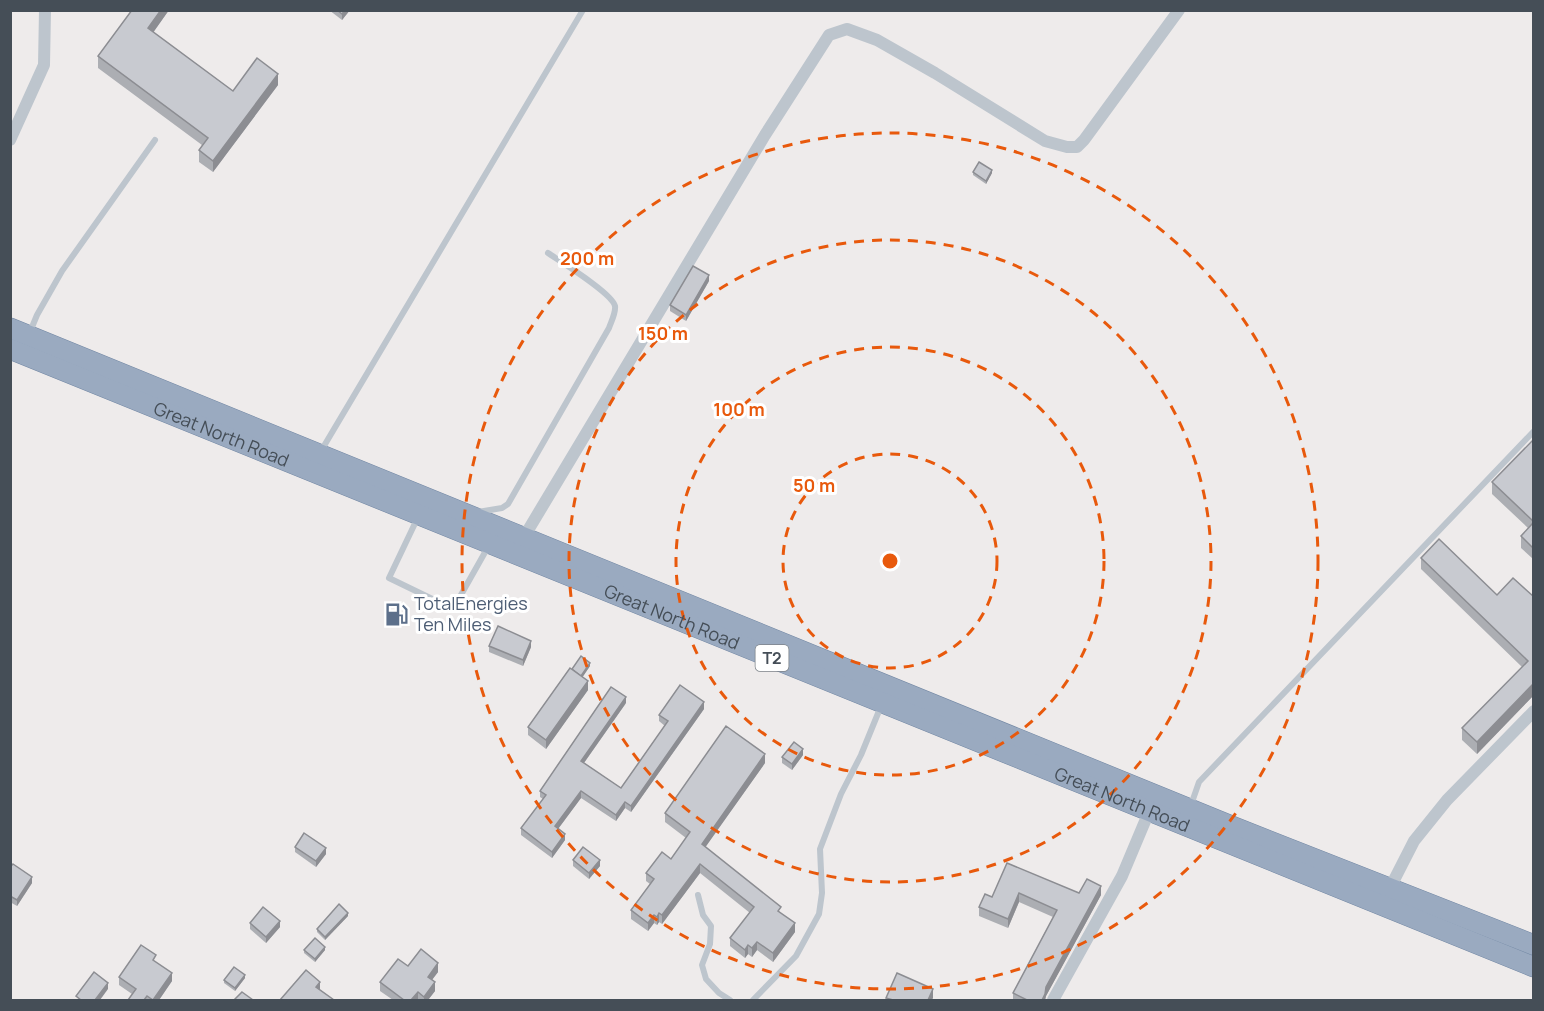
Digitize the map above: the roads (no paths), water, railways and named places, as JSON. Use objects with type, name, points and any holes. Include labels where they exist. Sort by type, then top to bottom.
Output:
[{"type":"highway","name":"Great North Road","points":[[10,328],[319,454],[424,507],[465,513],[494,535],[524,537],[1187,817],[1533,967]]},
{"type":"highway","name":"Great North Road","points":[[10,349],[494,535],[883,703],[1152,803]]},
{"type":"highway","name":"Great North Road","points":[[1187,817],[1390,888],[1533,945]]},
{"type":"street","points":[[10,140],[44,65],[45,10]]},
{"type":"street","points":[[524,537],[765,135],[829,35],[848,29],[876,40],[935,73],[1045,141],[1067,147],[1077,147],[1179,10]]},
{"type":"street","points":[[1390,888],[1414,841],[1447,800],[1533,711]]},
{"type":"street","points":[[1053,1000],[1122,876],[1152,803]]},
{"type":"lane","points":[[319,454],[583,10]]},
{"type":"lane","points":[[29,336],[37,315],[62,271],[155,140]]},
{"type":"lane","points":[[465,513],[502,508],[508,504],[609,328],[615,311],[615,303],[605,292],[548,253]]},
{"type":"lane","points":[[1187,817],[1199,782],[1533,431]]},
{"type":"lane","points":[[424,507],[389,578],[453,609],[494,535]]},
{"type":"lane","points":[[753,1000],[796,956],[819,914],[822,893],[820,849],[841,794],[861,755],[883,703]]},
{"type":"lane","points":[[698,895],[704,915],[711,926],[710,944],[702,966],[706,979],[719,993],[730,1000]]},
{"type":"place","name":"TotalEnergies Ten Miles","points":[[396,614]]}]
